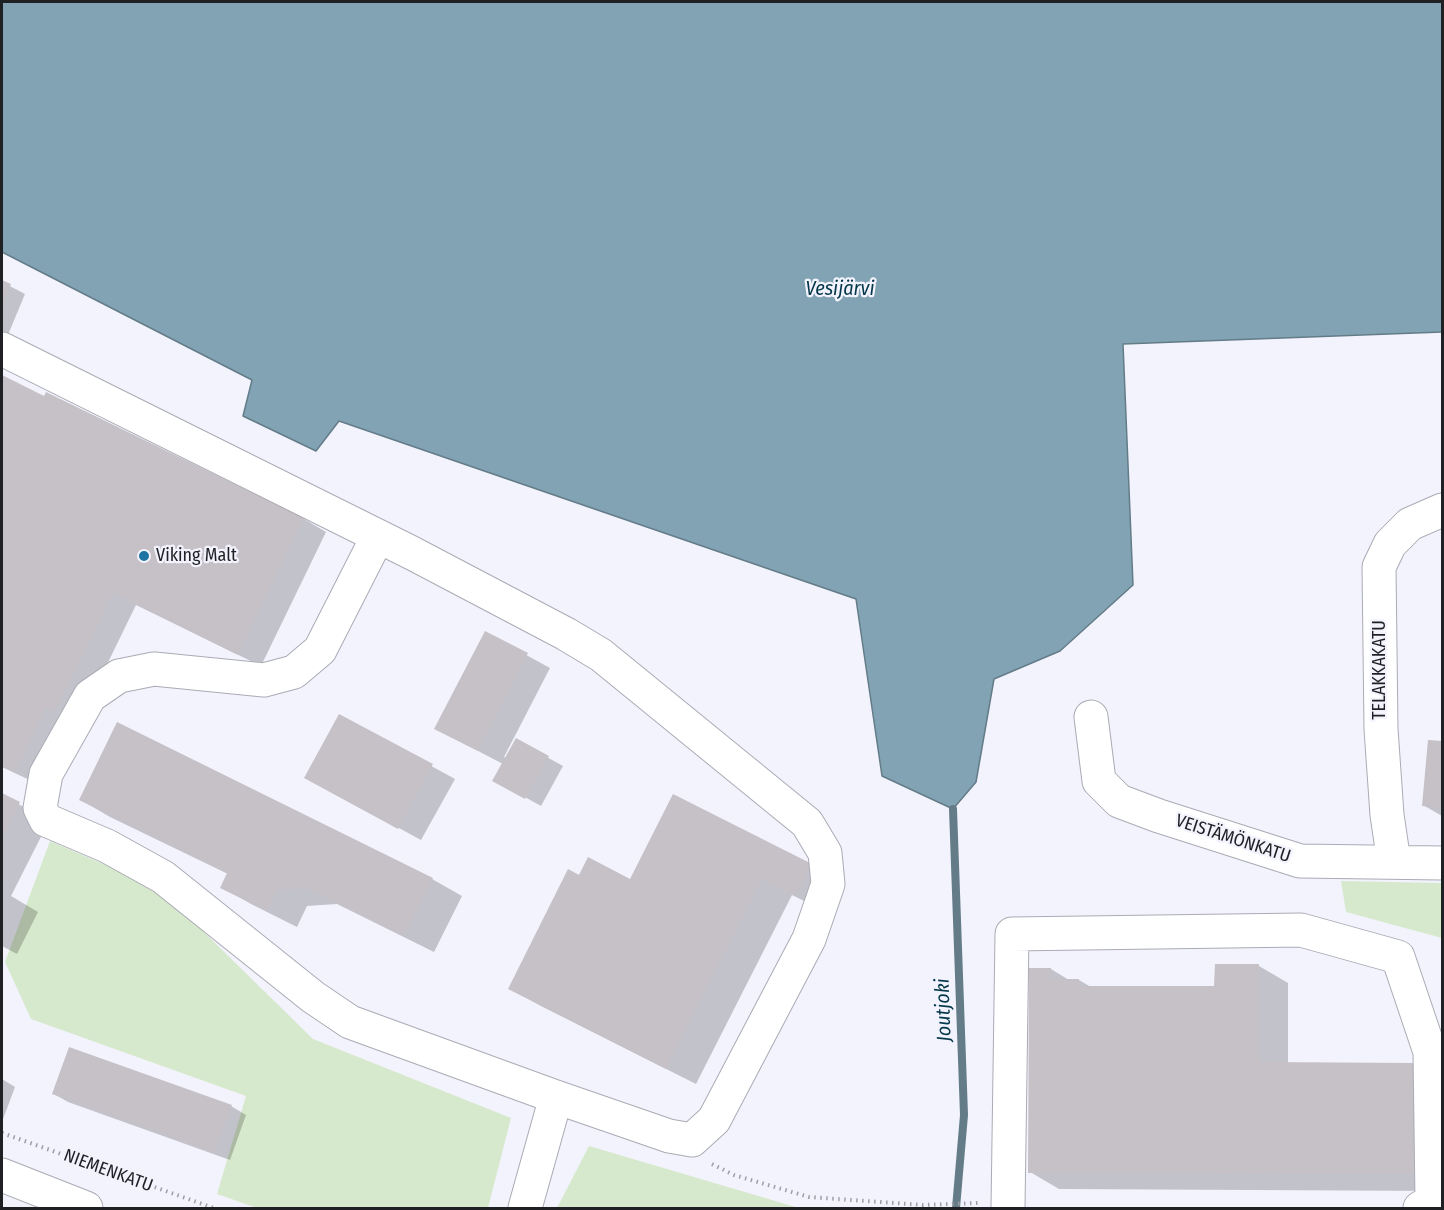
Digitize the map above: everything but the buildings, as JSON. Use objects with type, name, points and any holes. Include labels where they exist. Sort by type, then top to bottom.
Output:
[{"type":"street","points":[[2,349],[378,536],[566,634],[601,655],[807,823],[825,853],[828,884],[809,939],[714,1120],[692,1140],[669,1136],[350,1023],[313,997],[163,877],[107,846],[46,819],[40,808],[46,774],[90,696],[119,676],[154,669],[264,680],[294,672],[320,650],[378,536]]},
{"type":"street","name":"TELAKKAKATU","points":[[1394,862],[1387,815],[1381,729],[1379,567],[1390,544],[1410,524],[1443,510]]},
{"type":"street","name":"VEISTÄMÖNKATU","points":[[1091,717],[1100,781],[1119,801],[1300,861],[1443,863]]},
{"type":"street","points":[[1008,1209],[1012,934],[1301,930],[1398,957],[1430,1052],[1432,1201],[1420,1209]]},
{"type":"street","points":[[525,1209],[556,1097]]},
{"type":"street","points":[[2,1175],[86,1209]]},
{"type":"path","name":"NIEMENKATU","points":[[2,1132],[214,1209]]},
{"type":"path","points":[[692,1140],[702,1159],[734,1174],[809,1197],[923,1205],[973,1203]]},
{"type":"green space","points":[[50,841],[159,888],[313,1039],[511,1118],[488,1208],[257,1208],[217,1194],[246,1096],[31,1019],[5,962]]},
{"type":"green space","points":[[1341,881],[1442,883],[1442,938],[1346,912]]},
{"type":"green space","points":[[589,1146],[799,1208],[557,1208]]},
{"type":"water","name":"Vesijärvi","points":[[2,2],[1442,2],[1442,332],[1123,344],[1133,585],[1060,651],[994,679],[976,782],[953,809],[882,776],[856,599],[339,421],[316,451],[243,416],[252,380],[2,252]]},
{"type":"waterway","name":"Joutjoki","points":[[953,809],[964,1115],[956,1208]]},
{"type":"place","name":"Viking Malt","points":[[144,556]]}]
